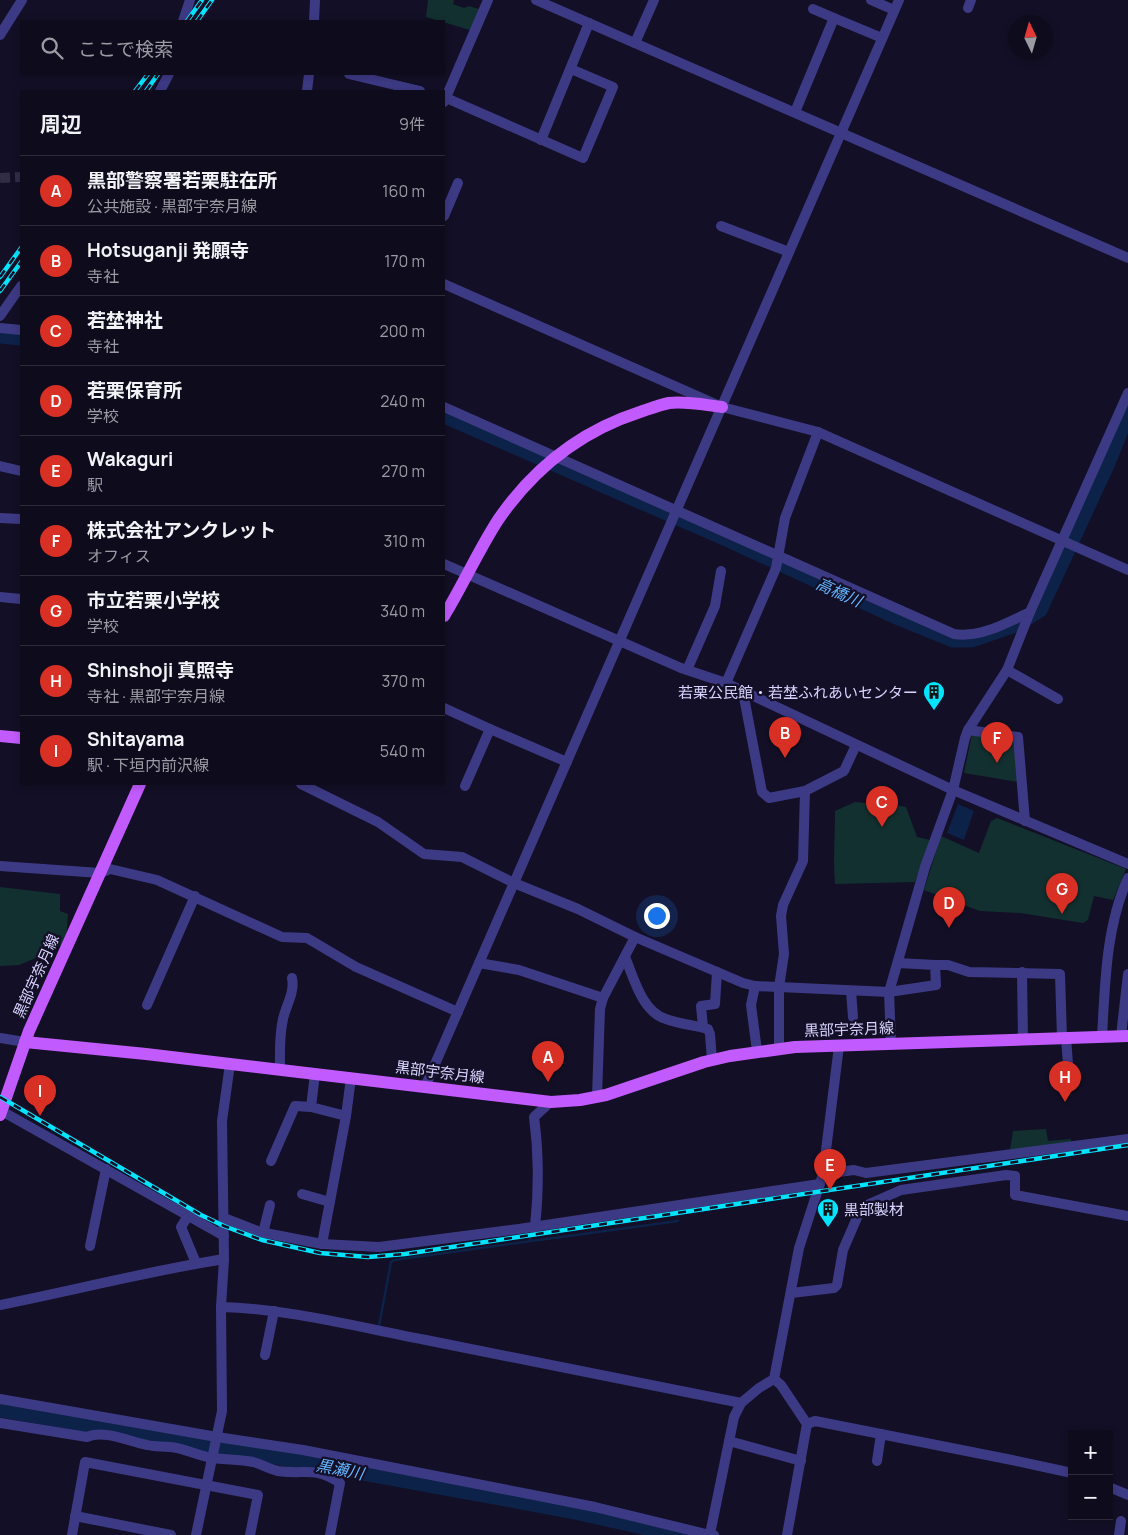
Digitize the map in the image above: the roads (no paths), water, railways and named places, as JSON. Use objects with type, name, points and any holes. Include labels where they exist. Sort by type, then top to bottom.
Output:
[{"type":"main road","points":[[445,614],[497,521],[533,476],[556,457],[595,430],[619,418],[668,403],[722,407]]},
{"type":"main road","points":[[0,736],[20,738]]},
{"type":"main road","name":"黒部宇奈月線","points":[[140,785],[25,1042],[547,1101],[580,1100],[597,1097],[712,1060],[757,1051],[839,1046],[1124,1036]]},
{"type":"main road","points":[[0,1112],[25,1042]]},
{"type":"street","points":[[0,35],[22,0]]},
{"type":"street","points":[[183,20],[190,0]]},
{"type":"street","points":[[314,20],[316,0]]},
{"type":"street","points":[[445,97],[488,0]]},
{"type":"street","points":[[536,0],[1128,258]]},
{"type":"street","points":[[635,43],[654,0]]},
{"type":"street","points":[[871,0],[894,10]]},
{"type":"street","points":[[425,1087],[899,0]]},
{"type":"street","points":[[813,9],[882,38]]},
{"type":"street","points":[[795,112],[834,18]]},
{"type":"street","points":[[541,140],[590,23]]},
{"type":"street","points":[[445,99],[583,158],[613,86],[571,70]]},
{"type":"street","points":[[161,90],[168,75]]},
{"type":"street","points":[[307,90],[309,75]]},
{"type":"street","points":[[353,75],[416,90]]},
{"type":"street","points":[[445,214],[458,183]]},
{"type":"street","points":[[721,226],[789,252]]},
{"type":"street","points":[[445,284],[722,407],[818,432],[1128,570]]},
{"type":"street","points":[[0,316],[20,287]]},
{"type":"street","points":[[0,328],[20,330]]},
{"type":"street","points":[[891,1044],[889,992],[925,868],[953,790],[968,730],[1007,670],[1030,612],[1128,393]]},
{"type":"street","points":[[445,407],[954,634],[966,636],[981,633],[1030,612]]},
{"type":"street","points":[[726,683],[776,568],[784,518],[818,432]]},
{"type":"street","points":[[0,466],[20,471]]},
{"type":"street","points":[[0,518],[20,519]]},
{"type":"street","points":[[445,564],[619,642],[687,670],[726,683],[953,790],[1128,864]]},
{"type":"street","points":[[687,670],[715,606],[721,571]]},
{"type":"street","points":[[0,597],[20,599]]},
{"type":"street","points":[[1007,670],[1058,699]]},
{"type":"street","points":[[743,692],[762,792],[770,798],[805,791],[844,770],[856,745]]},
{"type":"street","points":[[445,708],[567,762]]},
{"type":"street","points":[[465,786],[490,729]]},
{"type":"street","points":[[968,730],[1018,737],[1025,821]]},
{"type":"street","points":[[303,785],[378,822],[424,854],[462,857],[514,883],[743,983],[755,986],[889,992],[936,985],[936,965]]},
{"type":"street","points":[[779,1049],[779,987],[784,954],[781,916],[783,905],[803,861],[805,791]]},
{"type":"street","points":[[0,866],[100,873],[110,869],[157,880],[282,937],[307,938],[356,967],[458,1012]]},
{"type":"street","points":[[1102,1037],[1109,950],[1116,908],[1128,878]]},
{"type":"street","points":[[148,1005],[195,896]]},
{"type":"street","points":[[597,1097],[600,1009],[603,998],[636,937]]},
{"type":"street","points":[[625,957],[644,1002],[656,1015],[708,1029],[712,1060]]},
{"type":"street","points":[[479,963],[519,970],[603,998]]},
{"type":"street","points":[[898,963],[948,965],[970,972],[1060,974],[1064,1038],[1069,1077]]},
{"type":"street","points":[[703,1027],[701,1006],[715,1004],[718,972]]},
{"type":"street","points":[[1022,972],[1023,1039]]},
{"type":"street","points":[[1124,1036],[1128,974]]},
{"type":"street","points":[[280,1070],[281,1030],[294,987],[292,978]]},
{"type":"street","points":[[755,986],[751,1005],[757,1051]]},
{"type":"street","points":[[851,991],[853,1017]]},
{"type":"street","points":[[0,1038],[25,1042]]},
{"type":"street","points":[[0,1399],[217,1438],[332,1455],[586,1506],[711,1535],[734,1417],[741,1403],[759,1388],[774,1379],[800,1248],[822,1179],[839,1046]]},
{"type":"street","points":[[196,1535],[222,1411],[221,1306],[224,1218],[222,1121],[230,1064]]},
{"type":"street","points":[[311,1107],[315,1074]]},
{"type":"street","points":[[322,1244],[346,1116],[351,1078]]},
{"type":"street","points":[[535,1226],[539,1178],[534,1117],[546,1106],[547,1101]]},
{"type":"street","points":[[271,1161],[295,1106],[311,1107],[346,1116]]},
{"type":"street","points":[[0,1112],[224,1236]]},
{"type":"street","points":[[224,1218],[263,1233],[322,1244],[379,1247],[535,1226],[822,1179],[854,1170],[866,1174],[1128,1139]]},
{"type":"street","points":[[90,1246],[106,1169]]},
{"type":"street","points":[[791,1293],[834,1288],[838,1285],[843,1250],[858,1213],[866,1205],[901,1190],[1006,1175],[1015,1176],[1015,1195],[1128,1216]]},
{"type":"street","points":[[302,1194],[330,1202]]},
{"type":"street","points":[[263,1233],[270,1205]]},
{"type":"street","points":[[188,1216],[181,1227],[196,1263]]},
{"type":"street","points":[[0,1305],[167,1268],[224,1258]]},
{"type":"street","points":[[221,1306],[311,1316],[741,1403]]},
{"type":"street","points":[[265,1355],[274,1311]]},
{"type":"street","points":[[774,1379],[781,1385],[807,1424],[787,1535]]},
{"type":"street","points":[[807,1424],[815,1421],[1068,1472]]},
{"type":"street","points":[[0,1423],[87,1437],[92,1435],[133,1440],[147,1445],[184,1449],[213,1456],[254,1462],[276,1471],[300,1473],[309,1470],[329,1475],[340,1483],[330,1535]]},
{"type":"street","points":[[877,1461],[881,1434]]},
{"type":"street","points":[[729,1441],[801,1461]]},
{"type":"street","points":[[72,1535],[85,1462],[258,1495],[250,1535]]},
{"type":"street","points":[[1113,1489],[1128,1496]]},
{"type":"street","points":[[76,1516],[172,1535]]},
{"type":"street","points":[[1119,1535],[1121,1521]]},
{"type":"water","points":[[958,804],[974,811],[964,840],[947,833]]},
{"type":"waterway","name":"高橋川","points":[[0,336],[20,338]]},
{"type":"waterway","name":"高橋川","points":[[445,416],[726,539],[894,616],[953,640],[972,640],[1018,624],[1040,610],[1108,463],[1128,413]]},
{"type":"waterway","points":[[379,1326],[391,1262],[394,1260],[678,1221]]},
{"type":"waterway","points":[[530,1241],[531,1229]]},
{"type":"waterway","name":"黒瀬川","points":[[0,1410],[281,1458],[570,1511],[679,1535]]},
{"type":"tunnel","points":[[0,178],[20,177]]},
{"type":"railway","points":[[188,20],[202,0]]},
{"type":"railway","points":[[198,20],[212,0]]},
{"type":"railway","points":[[136,90],[147,75]]},
{"type":"railway","points":[[147,90],[157,75]]},
{"type":"railway","points":[[0,277],[20,249]]},
{"type":"railway","points":[[0,291],[20,263]]},
{"type":"railway","points":[[0,1097],[201,1215],[224,1226],[262,1240],[320,1253],[368,1257],[405,1254],[1128,1145]]},
{"type":"place","name":"若栗公民館・若埜ふれあいセンター","points":[[934,711]]},
{"type":"place","name":"Hotsuganji 発願寺","points":[[785,758]]},
{"type":"place","name":"株式会社アンクレット","points":[[997,763]]},
{"type":"place","name":"若埜神社","points":[[882,827]]},
{"type":"place","name":"市立若栗小学校","points":[[1062,914]]},
{"type":"place","name":"若栗保育所","points":[[949,928]]},
{"type":"place","name":"黒部警察署若栗駐在所","points":[[548,1082]]},
{"type":"place","name":"Shinshoji 真照寺","points":[[1065,1102]]},
{"type":"place","name":"Shitayama","points":[[40,1116]]},
{"type":"place","name":"Wakaguri","points":[[830,1190]]},
{"type":"place","name":"黒部製材","points":[[828,1228]]}]
